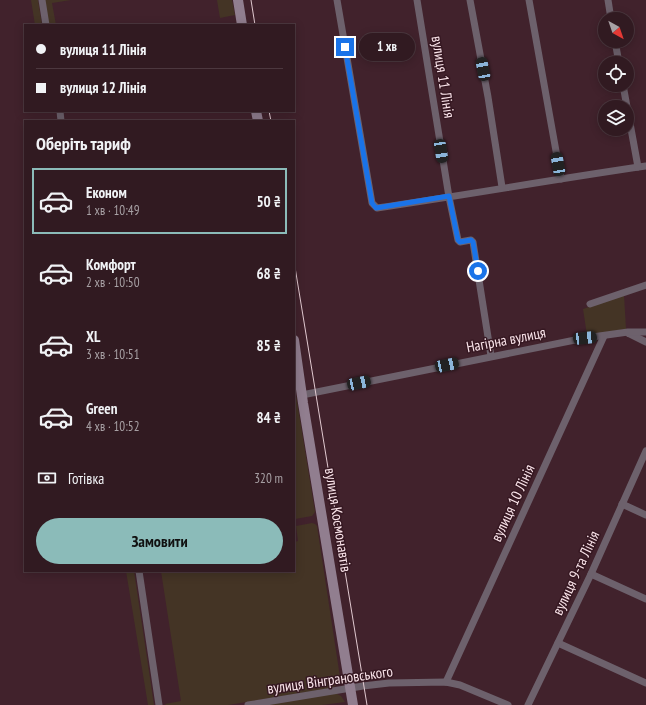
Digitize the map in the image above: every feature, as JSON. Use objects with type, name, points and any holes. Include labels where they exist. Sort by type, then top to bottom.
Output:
[{"type":"main road","points":[[238,0],[242,24]]},
{"type":"main road","name":"вулиця Космонавтів","points":[[295,347],[353,705]]},
{"type":"street","points":[[42,0],[46,24]]},
{"type":"street","points":[[337,0],[372,203],[376,208],[502,187],[646,166]]},
{"type":"street","name":"вулиця 11 Лінія","points":[[417,0],[449,196],[458,240],[460,242],[471,240],[473,242],[491,356]]},
{"type":"street","points":[[470,0],[488,97],[502,187]]},
{"type":"street","points":[[529,0],[561,179]]},
{"type":"street","points":[[608,0],[610,12]]},
{"type":"street","points":[[624,92],[638,167]]},
{"type":"street","points":[[590,304],[646,286]]},
{"type":"street","points":[[628,332],[646,342]]},
{"type":"street","name":"Нагірна вулиця","points":[[302,395],[585,338],[628,332],[646,332]]},
{"type":"street","name":"вулиця 10 Лінія","points":[[446,682],[604,336]]},
{"type":"street","name":"вулиця 9-та Лінія","points":[[528,705],[591,574],[646,451]]},
{"type":"street","points":[[622,504],[646,515]]},
{"type":"street","points":[[139,572],[159,705]]},
{"type":"street","points":[[591,574],[646,599]]},
{"type":"street","points":[[558,643],[646,682]]},
{"type":"street","name":"вулиця Вінграновського","points":[[248,705],[389,683],[446,682],[460,685],[508,705]]},
{"type":"shaded area","points":[[31,0],[38,0],[42,24],[35,24]]},
{"type":"shaded area","points":[[44,0],[71,0],[52,3],[56,24],[49,24]]},
{"type":"shaded area","points":[[217,0],[232,0],[235,15],[220,18]]},
{"type":"shaded area","points":[[624,295],[626,329],[587,335],[583,309]]},
{"type":"shaded area","points":[[295,389],[315,512],[312,516],[295,519]]},
{"type":"shaded area","points":[[312,523],[317,526],[340,677],[338,684],[332,688],[228,705],[166,705],[165,704],[181,701],[161,572],[295,572],[295,542],[298,541],[296,526]]},
{"type":"shaded area","points":[[126,572],[134,572],[154,705],[148,705]]},
{"type":"shaded area","points":[[335,693],[341,696],[345,702],[322,705],[259,705]]},
{"type":"tram line","points":[[251,0],[255,24]]},
{"type":"tram line","points":[[269,112],[271,120]]},
{"type":"tram line","points":[[295,267],[367,705]]},
{"type":"route","points":[[345,47],[372,203],[376,208],[449,196],[458,241],[472,240],[478,271]]}]
